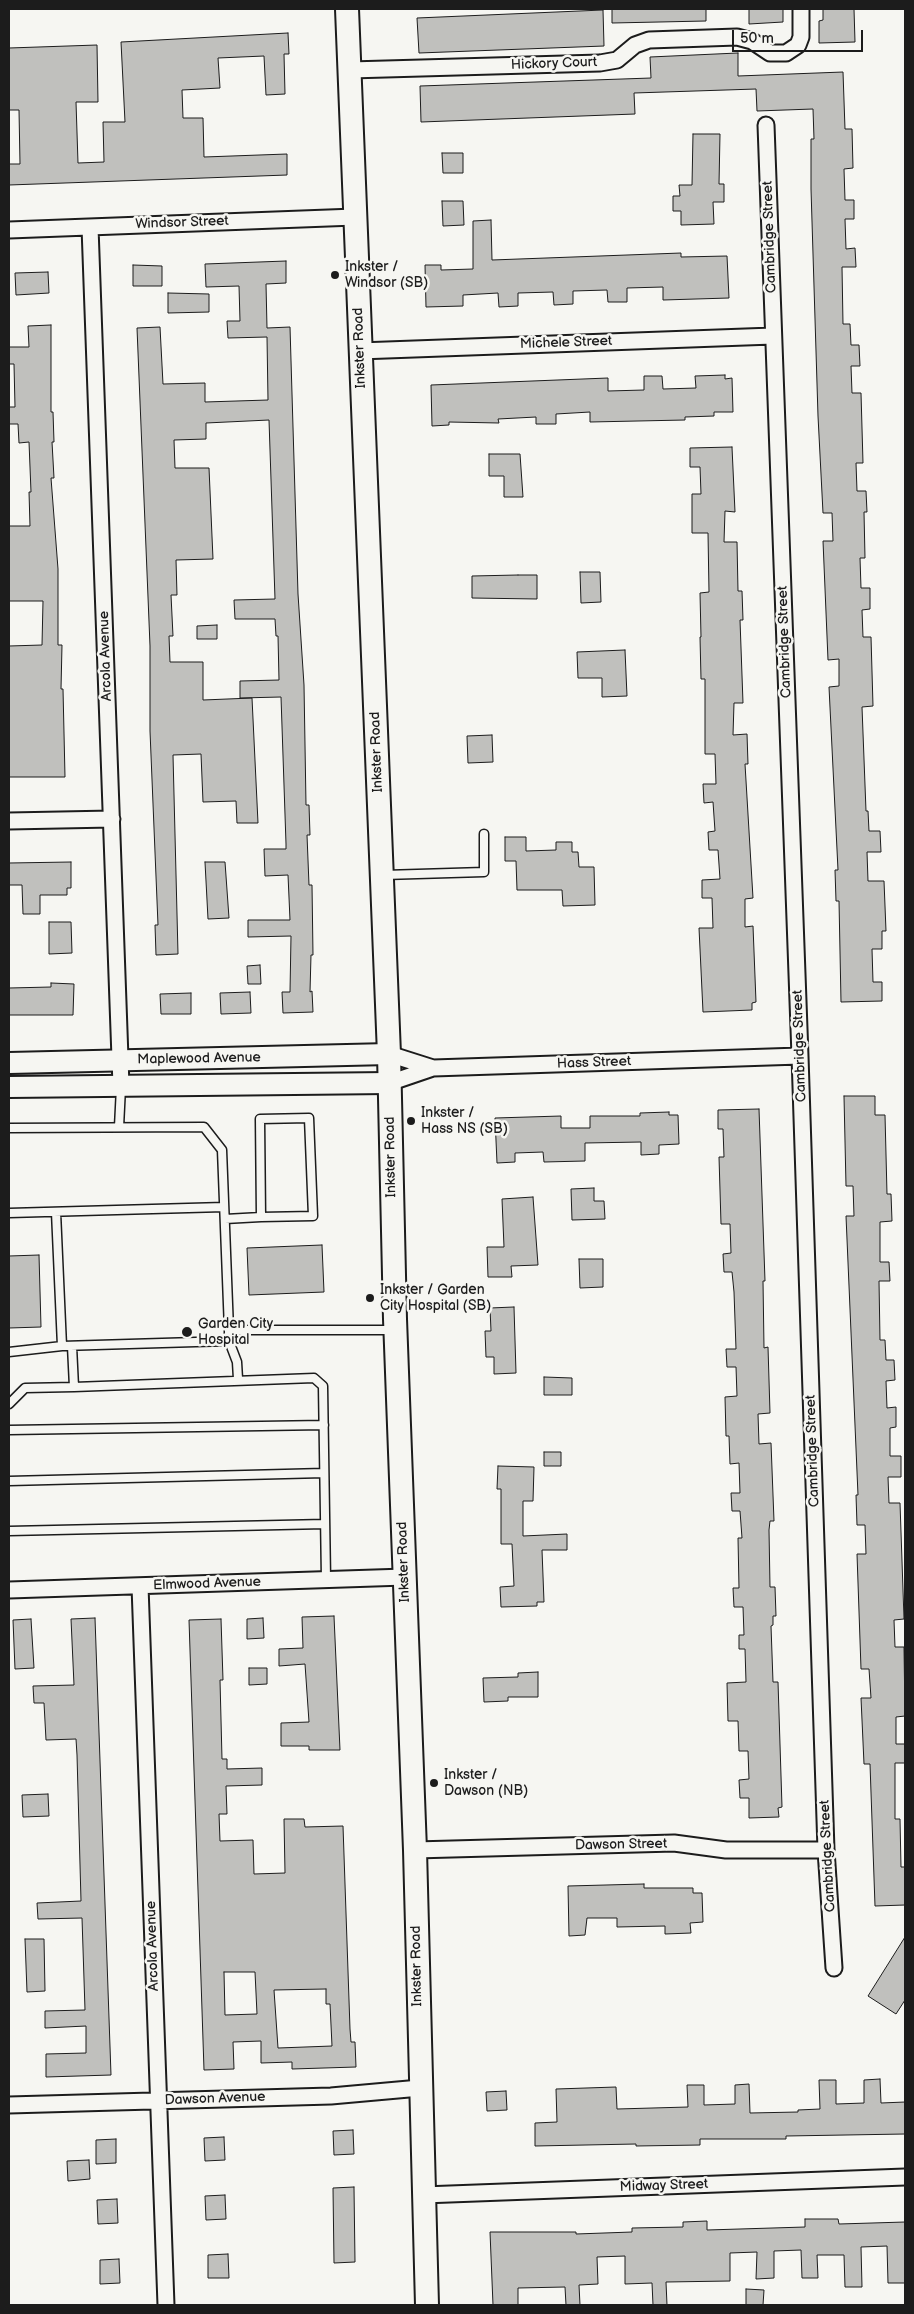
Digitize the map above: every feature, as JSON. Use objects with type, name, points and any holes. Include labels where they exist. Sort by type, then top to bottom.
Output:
[{"type":"main road","name":"Inkster Road","points":[[348,9],[389,1054],[427,2305]]},
{"type":"street","name":"Hickory Court","points":[[350,70],[600,63],[617,60],[635,45],[649,40],[737,37],[752,41],[770,54],[786,54],[798,45],[801,38],[802,9]]},
{"type":"street","name":"Cambridge Street","points":[[766,125],[800,1056],[826,1850],[834,1968]]},
{"type":"street","name":"Windsor Street","points":[[9,230],[355,217]]},
{"type":"street","name":"Arcola Avenue","points":[[90,227],[121,1086]]},
{"type":"street","name":"Michele Street","points":[[360,350],[774,336]]},
{"type":"street","points":[[9,822],[112,819]]},
{"type":"street","name":"Hass Street","points":[[389,1054],[433,1068],[800,1056]]},
{"type":"street","name":"Maplewood Avenue","points":[[9,1063],[389,1054]]},
{"type":"street","points":[[389,1083],[433,1068]]},
{"type":"street","name":"Maplewood Avenue","points":[[9,1087],[389,1083]]},
{"type":"street","name":"Elmwood Avenue","points":[[9,1590],[405,1576]]},
{"type":"street","name":"Arcola Avenue","points":[[140,1586],[166,2305]]},
{"type":"street","name":"Dawson Street","points":[[414,1850],[674,1843],[726,1850],[826,1850]]},
{"type":"street","name":"Dawson Avenue","points":[[9,2105],[331,2096],[420,2088]]},
{"type":"street","name":"Midway Street","points":[[423,2195],[905,2177]]},
{"type":"lane","points":[[382,875],[484,872],[484,834]]},
{"type":"lane","points":[[119,1127],[121,1086]]},
{"type":"lane","points":[[225,1219],[261,1218],[313,1216],[309,1118],[260,1119],[261,1218]]},
{"type":"lane","points":[[9,1128],[204,1127],[222,1150],[229,1341],[237,1362],[238,1379]]},
{"type":"lane","points":[[9,1213],[224,1207]]},
{"type":"lane","points":[[56,1212],[62,1346]]},
{"type":"lane","points":[[229,1330],[396,1330]]},
{"type":"lane","points":[[9,1352],[62,1346],[229,1341]]},
{"type":"lane","points":[[72,1346],[74,1387]]},
{"type":"lane","points":[[9,1404],[25,1388],[238,1379],[314,1378],[323,1386],[326,1579]]},
{"type":"lane","points":[[9,1430],[324,1425]]},
{"type":"lane","points":[[9,1481],[324,1474]]},
{"type":"lane","points":[[9,1531],[325,1524]]},
{"type":"building","points":[[612,9],[706,9],[706,21],[612,23]]},
{"type":"building","points":[[749,9],[783,9],[783,22],[749,24]]},
{"type":"building","points":[[823,9],[854,9],[855,42],[819,43],[819,21],[823,20]]},
{"type":"building","points":[[603,10],[604,46],[419,53],[417,18]]},
{"type":"building","points":[[288,33],[289,54],[284,54],[285,94],[266,95],[264,56],[218,58],[220,88],[182,90],[183,118],[203,118],[204,157],[287,154],[287,175],[9,185],[9,164],[20,164],[19,110],[9,110],[9,48],[97,45],[98,102],[76,102],[78,163],[104,162],[103,122],[125,122],[121,42]]},
{"type":"building","points":[[738,53],[738,76],[843,72],[845,129],[852,129],[853,168],[844,169],[845,200],[854,200],[854,219],[845,219],[846,249],[855,248],[856,267],[842,267],[843,324],[850,324],[851,345],[859,345],[860,366],[851,366],[852,393],[861,393],[863,463],[856,463],[857,491],[866,491],[867,512],[864,512],[865,558],[860,558],[861,588],[870,588],[870,609],[862,610],[863,637],[871,637],[873,706],[862,707],[866,811],[868,811],[869,831],[880,831],[881,852],[867,852],[868,881],[884,881],[886,931],[882,931],[882,949],[872,949],[873,982],[882,982],[882,1001],[841,1002],[839,901],[836,901],[835,870],[838,870],[829,687],[839,686],[839,659],[828,660],[823,541],[833,541],[832,513],[823,513],[818,416],[811,189],[811,139],[814,139],[813,109],[757,111],[756,89],[634,93],[635,114],[421,122],[420,86],[651,78],[650,57]]},
{"type":"building","points":[[693,134],[720,134],[719,184],[724,184],[724,202],[713,202],[714,224],[681,225],[681,211],[673,211],[673,196],[680,196],[679,185],[692,185]]},
{"type":"building","points":[[442,153],[463,153],[463,173],[443,173]]},
{"type":"building","points":[[442,201],[463,201],[464,225],[443,226]]},
{"type":"building","points":[[491,220],[492,260],[681,253],[681,257],[727,256],[729,298],[663,300],[663,287],[627,288],[627,302],[608,302],[607,290],[573,291],[573,304],[554,305],[553,292],[518,293],[518,306],[499,307],[498,293],[463,295],[463,306],[426,307],[425,265],[441,265],[441,270],[473,269],[473,221]]},
{"type":"building","points":[[286,261],[286,283],[266,284],[267,328],[290,327],[298,594],[304,685],[306,805],[309,805],[310,835],[307,835],[309,885],[312,885],[313,955],[311,955],[310,992],[312,991],[313,1012],[283,1013],[282,992],[290,992],[291,936],[248,937],[248,920],[290,920],[288,875],[265,876],[264,849],[286,849],[281,697],[240,698],[240,681],[279,680],[278,636],[276,636],[275,619],[235,619],[234,600],[275,599],[269,420],[206,423],[206,439],[174,440],[175,468],[209,468],[213,559],[176,560],[177,595],[171,595],[173,636],[169,636],[170,662],[203,662],[203,700],[252,698],[258,823],[237,823],[236,801],[203,802],[201,754],[173,755],[178,954],[156,955],[155,925],[158,925],[150,731],[150,646],[137,328],[160,327],[163,384],[205,383],[205,402],[268,400],[267,337],[228,338],[227,321],[240,321],[239,286],[206,287],[205,264]]},
{"type":"building","points":[[133,265],[162,266],[162,286],[133,286]]},
{"type":"building","points":[[48,272],[49,293],[16,295],[15,273]]},
{"type":"building","points":[[168,293],[209,294],[209,312],[168,313]]},
{"type":"building","points":[[51,325],[51,412],[53,412],[54,478],[51,478],[58,569],[58,645],[62,645],[61,689],[63,689],[65,777],[9,777],[9,646],[42,645],[43,601],[9,601],[9,526],[30,526],[29,492],[31,492],[29,442],[19,443],[18,424],[9,424],[9,407],[15,407],[14,364],[9,364],[9,347],[29,347],[28,326]]},
{"type":"building","points":[[725,375],[725,379],[732,378],[733,412],[714,412],[714,416],[685,417],[685,420],[590,422],[590,412],[556,414],[556,424],[536,424],[536,417],[498,419],[499,423],[449,422],[449,425],[432,426],[431,385],[608,378],[608,391],[644,390],[644,376],[662,376],[663,389],[696,388],[695,376]]},
{"type":"building","points":[[732,447],[735,512],[725,511],[724,542],[737,542],[738,591],[742,591],[743,620],[740,620],[743,703],[734,703],[733,735],[747,734],[748,764],[745,764],[753,898],[745,899],[745,927],[753,926],[756,1002],[752,1003],[752,1010],[703,1012],[699,928],[713,928],[712,898],[702,898],[702,880],[720,879],[718,850],[709,850],[708,832],[715,831],[713,802],[704,803],[703,784],[716,784],[715,754],[705,754],[705,679],[701,679],[700,593],[709,592],[708,533],[692,533],[692,494],[701,494],[700,467],[690,467],[690,448]]},
{"type":"building","points":[[489,454],[520,454],[523,497],[504,497],[504,476],[489,476]]},
{"type":"building","points":[[580,572],[600,572],[601,602],[581,603]]},
{"type":"building","points":[[537,575],[537,599],[472,598],[472,576]]},
{"type":"building","points":[[217,625],[217,639],[197,639],[197,626]]},
{"type":"building","points":[[625,650],[627,696],[602,697],[602,678],[578,678],[577,652]]},
{"type":"building","points":[[492,735],[493,762],[468,763],[467,736]]},
{"type":"building","points":[[505,837],[526,837],[526,851],[556,850],[556,842],[572,842],[572,852],[578,852],[579,867],[594,867],[595,905],[563,906],[562,890],[517,890],[516,861],[505,861]]},
{"type":"building","points":[[71,862],[71,888],[67,888],[67,895],[40,895],[40,914],[23,914],[22,885],[9,885],[9,863]]},
{"type":"building","points":[[205,862],[225,862],[229,918],[208,919]]},
{"type":"building","points":[[49,922],[71,922],[72,953],[49,954]]},
{"type":"building","points":[[260,965],[261,984],[248,984],[247,966]]},
{"type":"building","points":[[51,983],[74,984],[73,1015],[9,1015],[9,988],[51,987]]},
{"type":"building","points":[[250,992],[251,1013],[221,1014],[220,993]]},
{"type":"building","points":[[191,993],[191,1014],[161,1014],[160,994]]},
{"type":"building","points":[[844,1096],[875,1096],[875,1115],[885,1115],[887,1194],[891,1194],[892,1221],[880,1222],[880,1262],[889,1262],[890,1281],[879,1281],[880,1340],[885,1340],[886,1360],[894,1360],[895,1380],[886,1381],[887,1408],[896,1407],[896,1427],[890,1428],[890,1456],[901,1456],[901,1477],[888,1477],[889,1503],[900,1503],[904,1619],[894,1620],[895,1647],[904,1647],[905,1716],[896,1717],[896,1744],[905,1744],[905,1763],[895,1763],[895,1819],[900,1819],[901,1867],[905,1867],[905,1905],[875,1906],[870,1764],[864,1764],[861,1698],[871,1698],[869,1669],[861,1669],[857,1554],[866,1554],[865,1525],[857,1525],[856,1495],[858,1495],[846,1216],[854,1216],[853,1186],[846,1186]]},
{"type":"building","points":[[759,1109],[765,1281],[763,1281],[764,1348],[768,1347],[770,1413],[758,1414],[759,1444],[771,1443],[774,1521],[770,1521],[769,1530],[770,1587],[775,1587],[776,1616],[773,1616],[773,1625],[771,1626],[773,1682],[778,1682],[782,1807],[778,1808],[779,1817],[749,1818],[749,1798],[740,1798],[739,1780],[749,1779],[748,1751],[739,1751],[738,1721],[728,1721],[727,1683],[746,1682],[745,1649],[739,1649],[739,1635],[744,1635],[743,1607],[734,1607],[733,1588],[739,1588],[738,1538],[742,1538],[740,1511],[732,1511],[731,1493],[740,1493],[739,1463],[730,1464],[729,1436],[726,1436],[725,1397],[737,1396],[736,1367],[727,1367],[726,1349],[736,1349],[732,1272],[724,1272],[723,1254],[731,1253],[730,1224],[721,1224],[719,1157],[724,1157],[723,1129],[718,1129],[718,1110]]},
{"type":"building","points":[[669,1112],[669,1115],[678,1115],[679,1144],[659,1145],[659,1154],[641,1155],[641,1142],[585,1143],[585,1161],[544,1162],[543,1152],[515,1153],[515,1162],[497,1163],[495,1118],[561,1116],[561,1128],[590,1128],[590,1116],[640,1116],[640,1113]]},
{"type":"building","points":[[594,1188],[594,1201],[604,1201],[605,1219],[572,1220],[571,1189]]},
{"type":"building","points":[[533,1197],[538,1265],[511,1266],[512,1277],[488,1277],[487,1247],[504,1247],[502,1199]]},
{"type":"building","points":[[322,1245],[324,1292],[249,1295],[247,1248]]},
{"type":"building","points":[[39,1255],[41,1327],[9,1328],[9,1256]]},
{"type":"building","points":[[579,1259],[603,1259],[603,1287],[580,1288]]},
{"type":"building","points":[[514,1307],[516,1373],[494,1374],[494,1357],[486,1357],[485,1331],[491,1331],[490,1308]]},
{"type":"building","points":[[544,1377],[572,1378],[572,1395],[544,1395]]},
{"type":"building","points":[[544,1452],[561,1452],[561,1466],[544,1466]]},
{"type":"building","points":[[498,1466],[534,1467],[533,1501],[523,1501],[523,1536],[567,1534],[567,1550],[542,1550],[544,1602],[537,1602],[537,1606],[501,1607],[500,1587],[514,1586],[512,1544],[501,1544],[501,1489],[497,1489]]},
{"type":"building","points":[[334,1616],[340,1750],[309,1750],[309,1746],[281,1746],[281,1723],[309,1722],[305,1664],[279,1666],[279,1649],[303,1648],[302,1617]]},
{"type":"building","points":[[95,1618],[111,2075],[46,2077],[46,2054],[86,2053],[86,2026],[45,2028],[45,2011],[85,2010],[82,1918],[38,1919],[37,1903],[81,1901],[77,1755],[76,1739],[46,1740],[44,1703],[34,1703],[33,1686],[74,1685],[71,1619]]},
{"type":"building","points":[[263,1618],[264,1638],[247,1639],[247,1619]]},
{"type":"building","points":[[31,1619],[34,1668],[15,1669],[13,1620]]},
{"type":"building","points":[[221,1619],[223,1680],[220,1680],[222,1759],[227,1759],[227,1769],[262,1768],[262,1785],[226,1786],[227,1814],[219,1814],[220,1841],[253,1840],[254,1874],[285,1873],[284,1819],[304,1819],[305,1827],[343,1826],[350,2029],[351,2042],[355,2042],[356,2067],[292,2069],[292,2062],[261,2063],[261,2041],[233,2042],[234,2069],[204,2070],[189,1620]],"holes":[[[224,1972],[255,1972],[257,2014],[225,2015]],[[326,1989],[326,2004],[330,2004],[332,2046],[278,2048],[274,1990]]]},
{"type":"building","points":[[249,1668],[267,1668],[267,1684],[249,1685]]},
{"type":"building","points":[[538,1672],[538,1697],[508,1697],[508,1701],[484,1702],[483,1678],[518,1677],[518,1673]]},
{"type":"building","points":[[48,1794],[49,1816],[23,1817],[22,1795]]},
{"type":"building","points":[[644,1884],[644,1888],[693,1888],[693,1893],[702,1893],[703,1922],[690,1923],[691,1933],[665,1934],[665,1926],[617,1927],[617,1918],[587,1918],[585,1935],[569,1936],[568,1886]]},
{"type":"building","points":[[905,1937],[905,2000],[896,2014],[868,1996]]},
{"type":"building","points":[[25,1939],[44,1939],[45,1991],[27,1992]]},
{"type":"building","points":[[880,2079],[881,2103],[905,2102],[905,2134],[786,2136],[786,2139],[700,2139],[700,2145],[535,2146],[535,2123],[557,2122],[556,2089],[616,2087],[617,2109],[688,2107],[687,2085],[704,2085],[704,2105],[735,2104],[735,2085],[749,2084],[750,2113],[798,2112],[798,2110],[820,2109],[819,2080],[836,2080],[836,2104],[864,2103],[864,2080]]},
{"type":"building","points":[[506,2091],[507,2110],[487,2111],[486,2092]]},
{"type":"building","points":[[353,2130],[354,2154],[334,2155],[333,2131]]},
{"type":"building","points":[[224,2137],[225,2160],[205,2161],[204,2138]]},
{"type":"building","points":[[116,2139],[116,2163],[96,2164],[96,2140]]},
{"type":"building","points":[[89,2160],[90,2179],[68,2181],[67,2161]]},
{"type":"building","points":[[354,2187],[355,2262],[334,2263],[333,2188]]},
{"type":"building","points":[[225,2195],[226,2219],[206,2220],[205,2196]]},
{"type":"building","points":[[117,2199],[118,2223],[98,2224],[97,2200]]},
{"type":"building","points":[[805,2219],[838,2219],[839,2224],[905,2222],[905,2283],[888,2283],[887,2246],[861,2247],[862,2287],[845,2287],[844,2255],[817,2255],[818,2278],[802,2278],[801,2250],[774,2251],[774,2278],[756,2279],[757,2252],[730,2253],[730,2281],[666,2282],[667,2305],[653,2305],[652,2283],[625,2284],[625,2256],[597,2257],[598,2284],[579,2285],[580,2305],[566,2305],[565,2287],[518,2288],[518,2305],[493,2305],[490,2232],[576,2232],[576,2234],[632,2232],[632,2228],[683,2227],[683,2222],[707,2221],[707,2230],[805,2227]]},
{"type":"building","points":[[228,2254],[229,2278],[208,2278],[208,2255]]},
{"type":"building","points":[[119,2259],[120,2283],[100,2284],[100,2260]]},
{"type":"building","points":[[746,2289],[764,2290],[763,2305],[746,2305]]},
{"type":"place","name":"Inkster / Windsor (SB)","points":[[335,275]]},
{"type":"place","name":"Inkster / Hass NS (SB)","points":[[411,1121]]},
{"type":"place","name":"Inkster / Garden City Hospital (SB)","points":[[370,1298]]},
{"type":"place","name":"Garden City Hospital","points":[[187,1332]]},
{"type":"place","name":"Inkster / Dawson (NB)","points":[[434,1783]]}]
